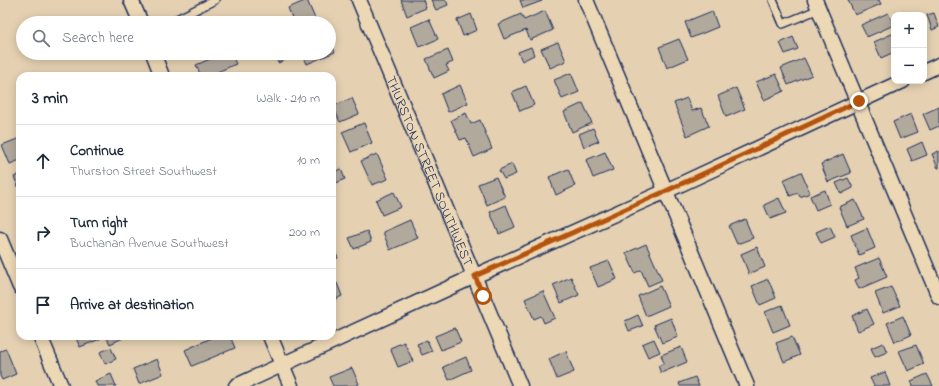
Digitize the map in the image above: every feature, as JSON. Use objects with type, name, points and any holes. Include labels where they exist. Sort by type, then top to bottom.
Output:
[{"type":"street","points":[[131,0],[138,16]]},
{"type":"street","name":"THURSTON STREET SOUTHWEST","points":[[360,0],[520,386]]},
{"type":"street","points":[[586,0],[747,386]]},
{"type":"street","points":[[817,5],[859,101],[939,297]]},
{"type":"street","points":[[156,60],[160,72]]},
{"type":"street","points":[[927,71],[939,65]]},
{"type":"street","points":[[236,386],[475,276],[666,191],[896,84]]},
{"type":"street","points":[[0,239],[16,277]]},
{"type":"street","points":[[42,340],[61,386]]},
{"type":"street","points":[[272,340],[291,386]]},
{"type":"lane","points":[[183,16],[215,0]]},
{"type":"lane","points":[[773,0],[783,24],[817,5]]},
{"type":"building","points":[[307,0],[314,16],[291,16],[288,8]]},
{"type":"building","points":[[401,0],[423,0],[426,8],[407,16]]},
{"type":"building","points":[[431,0],[446,0],[448,5],[436,10]]},
{"type":"building","points":[[520,0],[542,0],[542,1],[523,8]]},
{"type":"building","points":[[848,0],[879,0],[881,4],[855,15]]},
{"type":"building","points":[[545,11],[553,30],[530,40],[526,30],[504,39],[498,24],[521,14],[524,20]]},
{"type":"building","points":[[712,11],[718,27],[691,38],[685,22]]},
{"type":"building","points":[[888,13],[891,19],[891,26],[867,37],[861,25]]},
{"type":"building","points":[[934,13],[939,27],[932,30],[927,15]]},
{"type":"building","points":[[471,14],[477,30],[463,36],[457,20]]},
{"type":"building","points":[[429,19],[438,39],[419,47],[411,27]]},
{"type":"building","points":[[891,34],[891,53],[881,58],[874,42]]},
{"type":"building","points":[[793,37],[798,49],[785,54],[780,43]]},
{"type":"building","points":[[679,39],[688,59],[667,68],[659,47]]},
{"type":"building","points":[[558,42],[566,61],[550,68],[541,49]]},
{"type":"building","points":[[531,47],[534,55],[522,61],[518,52]]},
{"type":"building","points":[[448,50],[453,62],[446,65],[449,71],[434,78],[426,59]]},
{"type":"building","points":[[804,58],[812,75],[788,85],[781,68]]},
{"type":"building","points":[[208,60],[234,60],[236,64],[217,72],[199,72],[196,65]]},
{"type":"building","points":[[276,60],[285,60],[278,63]]},
{"type":"building","points":[[305,60],[316,60],[307,64]]},
{"type":"building","points":[[571,73],[579,92],[562,99],[554,80]]},
{"type":"building","points":[[776,74],[784,91],[764,100],[756,82]]},
{"type":"building","points":[[460,85],[468,103],[448,112],[441,94]]},
{"type":"building","points":[[526,86],[534,105],[520,111],[512,92]]},
{"type":"building","points":[[736,88],[745,109],[726,117],[718,96]]},
{"type":"building","points":[[352,98],[359,114],[340,122],[336,113],[336,105]]},
{"type":"building","points":[[687,98],[692,111],[701,108],[709,126],[687,136],[674,103]]},
{"type":"building","points":[[583,103],[592,123],[572,132],[564,112]]},
{"type":"building","points":[[939,107],[939,126],[930,130],[923,114]]},
{"type":"building","points":[[466,113],[471,124],[480,120],[492,149],[474,157],[466,138],[460,140],[451,120]]},
{"type":"building","points":[[911,114],[918,132],[900,139],[893,122]]},
{"type":"building","points":[[364,123],[372,143],[351,152],[342,132]]},
{"type":"building","points":[[593,128],[599,141],[584,147],[579,134]]},
{"type":"building","points":[[16,140],[16,162],[10,164],[2,145]]},
{"type":"building","points":[[922,142],[927,155],[912,161],[907,149]]},
{"type":"building","points":[[939,151],[939,168],[938,168],[932,154]]},
{"type":"building","points":[[605,152],[613,170],[593,178],[586,160]]},
{"type":"building","points":[[377,154],[388,179],[372,185],[361,161]]},
{"type":"building","points":[[843,154],[851,173],[828,182],[821,164]]},
{"type":"building","points":[[512,164],[516,174],[504,179],[499,170]]},
{"type":"building","points":[[341,169],[345,179],[336,183],[336,171]]},
{"type":"building","points":[[568,169],[575,186],[556,195],[549,177]]},
{"type":"building","points":[[801,172],[810,193],[800,197],[798,193],[790,196],[783,180]]},
{"type":"building","points":[[496,177],[505,197],[487,205],[478,184]]},
{"type":"building","points":[[848,178],[853,188],[841,194],[836,183]]},
{"type":"building","points":[[825,190],[830,204],[816,210],[810,196]]},
{"type":"building","points":[[394,192],[401,207],[382,215],[376,200]]},
{"type":"building","points":[[779,198],[786,213],[770,219],[764,205]]},
{"type":"building","points":[[855,200],[864,219],[847,226],[839,207]]},
{"type":"building","points":[[506,205],[515,227],[499,234],[490,212]]},
{"type":"building","points":[[745,219],[753,238],[737,244],[729,226]]},
{"type":"building","points":[[410,220],[418,238],[390,250],[383,232]]},
{"type":"building","points":[[830,226],[835,237],[821,243],[816,232]]},
{"type":"building","points":[[867,228],[875,248],[859,255],[851,235]]},
{"type":"building","points":[[367,231],[371,242],[354,249],[349,238]]},
{"type":"building","points":[[646,244],[662,280],[648,286],[641,270],[635,273],[626,253]]},
{"type":"building","points":[[757,247],[765,267],[749,274],[741,254]]},
{"type":"building","points":[[879,258],[887,277],[859,289],[855,280],[859,278],[855,268]]},
{"type":"building","points":[[609,261],[617,279],[598,287],[590,268]]},
{"type":"building","points":[[571,277],[579,295],[561,303],[553,285]]},
{"type":"building","points":[[768,279],[776,298],[760,305],[752,286]]},
{"type":"building","points":[[336,283],[342,296],[336,299]]},
{"type":"building","points":[[660,286],[669,306],[646,316],[638,296]]},
{"type":"building","points":[[891,287],[900,306],[883,313],[875,293]]},
{"type":"building","points":[[543,291],[555,318],[544,323],[541,316],[534,319],[525,299]]},
{"type":"building","points":[[782,305],[790,325],[773,332],[765,312]]},
{"type":"building","points":[[867,309],[874,324],[858,331],[852,316]]},
{"type":"building","points":[[638,315],[643,326],[629,331],[625,321]]},
{"type":"building","points":[[903,316],[911,335],[895,342],[887,323]]},
{"type":"building","points":[[671,318],[678,337],[662,343],[654,325]]},
{"type":"building","points":[[455,328],[461,342],[441,350],[435,336]]},
{"type":"building","points":[[792,337],[800,355],[784,362],[776,343]]},
{"type":"building","points":[[654,339],[660,352],[648,357],[642,344]]},
{"type":"building","points":[[77,340],[98,340],[80,347]]},
{"type":"building","points":[[108,340],[119,340],[110,344]]},
{"type":"building","points":[[207,340],[232,340],[235,348],[192,366],[185,350]]},
{"type":"building","points":[[427,340],[432,351],[422,355],[417,344]]},
{"type":"building","points":[[404,342],[413,361],[398,367],[390,348]]},
{"type":"building","points":[[883,343],[887,352],[875,357],[871,348]]},
{"type":"building","points":[[916,345],[924,364],[908,371],[899,351]]},
{"type":"building","points":[[681,347],[687,362],[661,373],[658,366],[664,363],[661,355]]},
{"type":"building","points":[[111,348],[116,359],[105,364],[100,352]]},
{"type":"building","points":[[6,349],[16,374],[2,380],[0,376],[0,351]]},
{"type":"building","points":[[566,351],[574,372],[557,379],[549,359]]},
{"type":"building","points":[[466,357],[471,370],[449,380],[443,367]]},
{"type":"building","points":[[157,359],[163,374],[139,384],[133,369]]},
{"type":"building","points":[[352,368],[359,384],[354,386],[333,386],[329,377]]},
{"type":"building","points":[[885,372],[890,386],[874,386],[870,378]]},
{"type":"building","points":[[111,374],[116,386],[97,386],[95,381]]},
{"type":"building","points":[[927,374],[933,386],[913,386],[911,381]]},
{"type":"building","points":[[695,377],[699,386],[680,386],[679,383]]},
{"type":"route","points":[[483,296],[475,276],[666,191],[859,101]]}]
